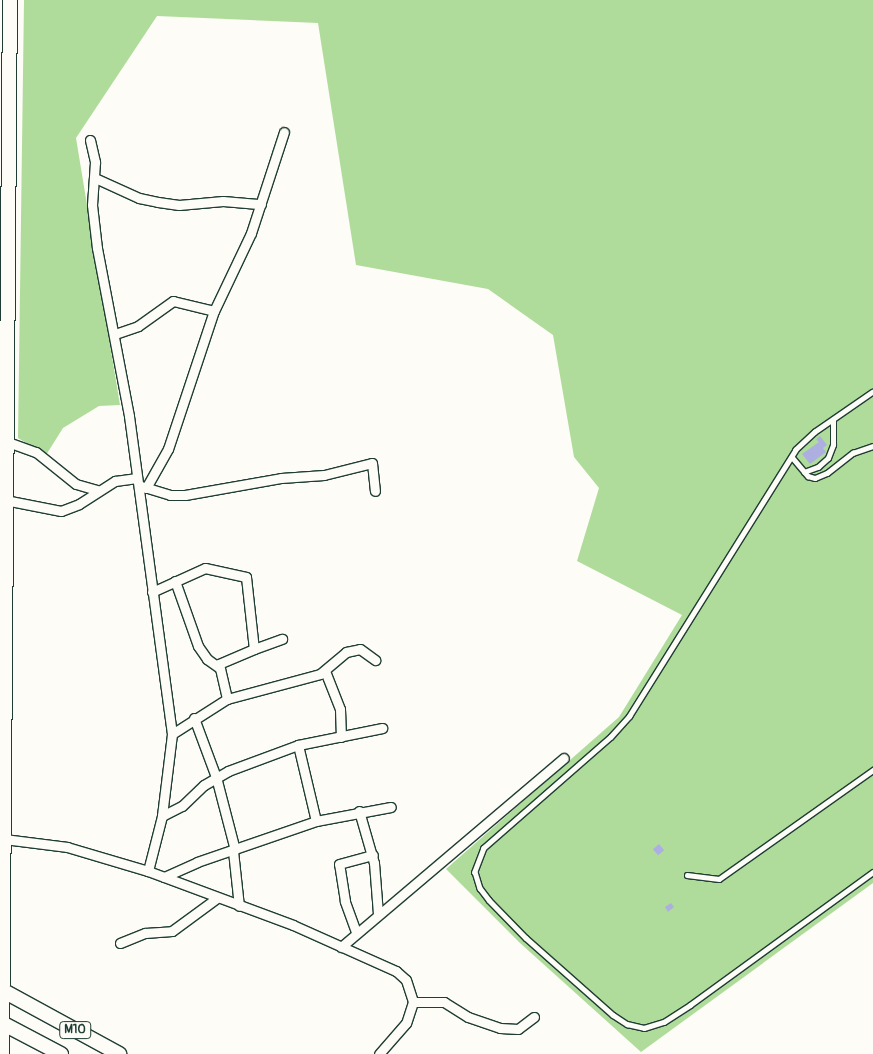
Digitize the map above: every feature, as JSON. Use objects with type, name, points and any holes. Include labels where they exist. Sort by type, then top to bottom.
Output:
[{"type":"main road","points":[[2,1054],[10,0]]},
{"type":"main road","name":"M10","points":[[1,990],[120,1054]]},
{"type":"main road","name":"M10","points":[[1,1023],[61,1054]]},
{"type":"street","points":[[141,484],[168,449],[214,311],[238,263],[261,204],[284,132]]},
{"type":"street","points":[[90,140],[95,178],[92,205],[97,248],[115,334],[141,484],[152,592],[172,734],[162,816],[148,871]]},
{"type":"street","points":[[95,178],[139,198],[158,202],[180,205],[223,201],[261,204]]},
{"type":"street","points":[[115,334],[138,326],[173,301],[214,311]]},
{"type":"street","points":[[6,441],[36,452],[64,476],[97,490]]},
{"type":"street","points":[[5,500],[61,511],[79,504],[97,490],[115,481],[141,484],[170,495],[185,495],[281,478],[324,475],[372,463],[375,491]]},
{"type":"street","points":[[152,592],[205,568],[245,575],[254,649]]},
{"type":"street","points":[[175,581],[198,646],[207,659],[218,667],[227,699]]},
{"type":"street","points":[[218,667],[222,661],[282,640]]},
{"type":"street","points":[[172,734],[194,718],[227,699],[325,671],[335,659],[352,650],[365,651],[374,660]]},
{"type":"street","points":[[325,671],[340,709],[341,737]]},
{"type":"street","points":[[194,718],[216,777],[234,850],[239,906]]},
{"type":"street","points":[[162,816],[182,806],[216,777],[298,745],[382,728]]},
{"type":"street","points":[[298,745],[316,821]]},
{"type":"street","points":[[341,947],[356,932],[564,758]]},
{"type":"street","points":[[164,877],[316,821],[391,807]]},
{"type":"street","points":[[359,812],[373,855],[378,914]]},
{"type":"street","points":[[4,839],[67,847],[148,871],[341,947],[396,971],[406,980],[413,1002],[406,1024],[379,1054]]},
{"type":"street","points":[[356,932],[345,901],[339,864],[373,855]]},
{"type":"street","points":[[120,942],[144,933],[172,931],[216,898]]},
{"type":"street","points":[[413,1002],[444,1002],[468,1017],[500,1028],[518,1029],[534,1017]]},
{"type":"lane","points":[[873,392],[804,441],[792,457],[630,716],[611,737],[484,848],[476,864],[476,879],[489,900],[574,981],[613,1015],[628,1024],[644,1028],[664,1022],[690,1005],[873,872]]},
{"type":"lane","points":[[804,472],[818,467],[828,458],[833,445],[833,420]]},
{"type":"lane","points":[[792,457],[804,472],[812,478],[821,477],[847,456],[873,446]]},
{"type":"lane","points":[[687,875],[719,879],[873,770]]},
{"type":"green space","points":[[24,0],[873,0],[873,883],[641,1052],[520,943],[446,869],[619,717],[682,615],[577,561],[599,488],[574,457],[553,335],[488,289],[356,265],[318,23],[157,16],[76,138],[120,405],[99,406],[63,428],[46,455],[18,438]]},
{"type":"building","points":[[820,436],[827,445],[823,448],[826,452],[810,464],[802,454],[819,442],[816,439]]},
{"type":"building","points":[[659,844],[664,850],[658,855],[653,849]]},
{"type":"building","points":[[671,903],[674,907],[668,912],[665,907]]}]
